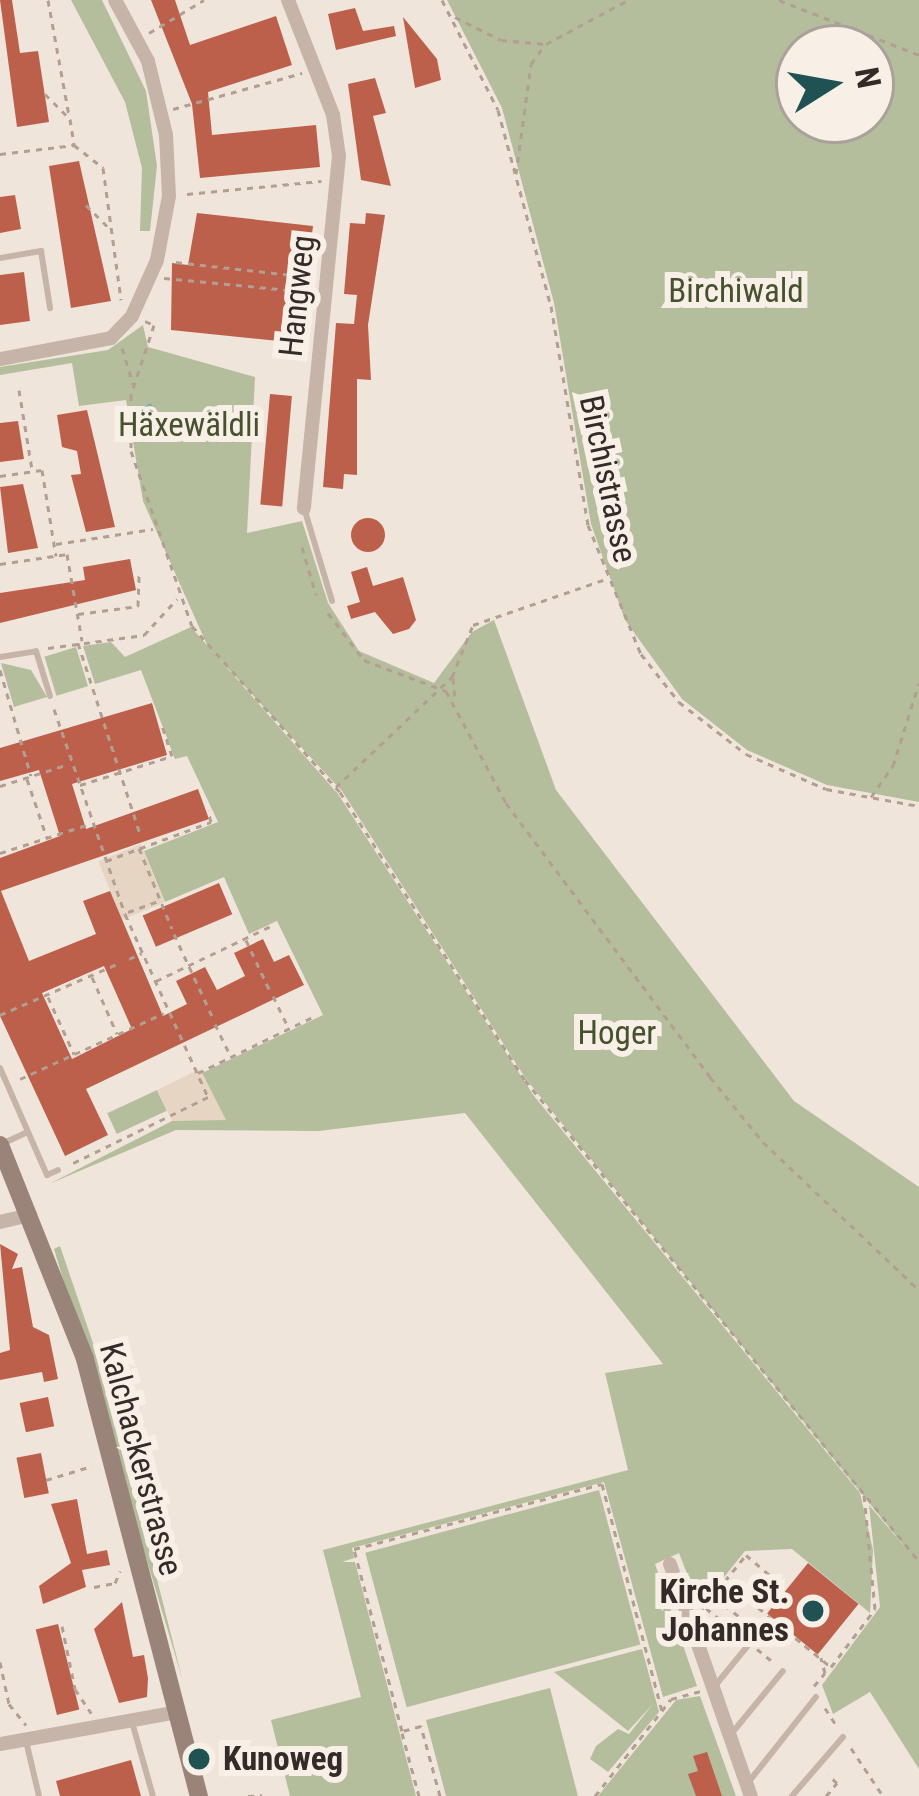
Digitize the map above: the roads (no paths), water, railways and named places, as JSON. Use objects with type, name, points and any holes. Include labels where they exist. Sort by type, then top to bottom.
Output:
[{"type":"street","points":[[0,359],[113,337],[132,316],[151,276],[169,196],[166,135],[148,62],[115,0]]},
{"type":"street","name":"Hangweg","points":[[288,0],[315,69],[338,166],[304,508]]},
{"type":"street","name":"Kalchackerstrasse","points":[[0,1145],[30,1215],[112,1462],[199,1796]]},
{"type":"street","points":[[0,1222],[30,1215]]},
{"type":"street","points":[[670,1564],[749,1790]]},
{"type":"street","points":[[0,1744],[177,1712]]},
{"type":"lane","points":[[0,258],[41,251],[50,308]]},
{"type":"lane","name":"Hangweg","points":[[304,508],[332,601]]},
{"type":"lane","points":[[0,657],[36,651],[50,696]]},
{"type":"lane","points":[[0,1068],[47,1175],[58,1170]]},
{"type":"lane","points":[[0,1145],[28,1132]]},
{"type":"lane","points":[[713,1687],[749,1643]]},
{"type":"lane","points":[[730,1735],[783,1671]]},
{"type":"lane","points":[[749,1790],[813,1695]]},
{"type":"lane","points":[[132,1722],[153,1796]]},
{"type":"lane","points":[[793,1796],[843,1736]]},
{"type":"lane","points":[[28,1741],[39,1796]]},
{"type":"waterway","points":[[150,406],[137,416],[150,426]]},
{"type":"place","name":"Kirche St. Johannes","points":[[813,1611]]},
{"type":"place","name":"Kunoweg","points":[[199,1759]]},
{"type":"park label","name":"Birchiwald","points":[[736,291]]},
{"type":"park label","name":"Häxewäldli","points":[[189,425]]},
{"type":"park label","name":"Hoger","points":[[617,1033]]}]
